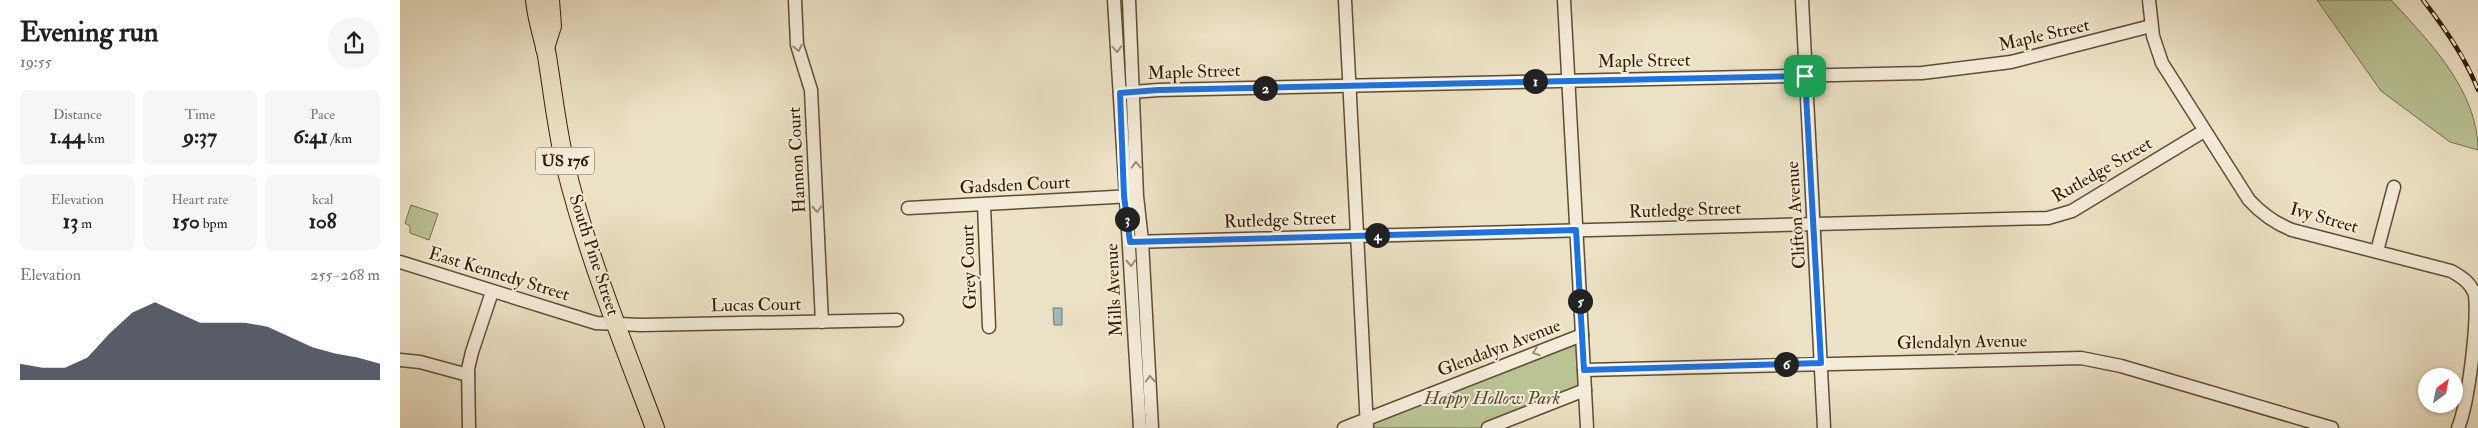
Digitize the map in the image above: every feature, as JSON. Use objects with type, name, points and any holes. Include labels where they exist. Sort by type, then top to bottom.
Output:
[{"type":"highway","name":"South Pine Street","points":[[535,0],[537,24],[545,48],[566,166],[616,324],[655,428]]},
{"type":"highway","name":"South Pine Street","points":[[545,48],[552,26],[550,0]]},
{"type":"street","name":"Hannon Court","points":[[794,0],[797,45],[811,90],[822,322]]},
{"type":"street","name":"Mills Avenue","points":[[1114,0],[1126,93],[1131,196],[1152,428]]},
{"type":"street","name":"Mills Avenue","points":[[1126,93],[1129,0]]},
{"type":"street","points":[[1345,0],[1367,423]]},
{"type":"street","points":[[1564,0],[1587,428]]},
{"type":"street","name":"Clifton Avenue","points":[[1802,0],[1824,428]]},
{"type":"street","name":"Ivy Street","points":[[2149,0],[2151,26],[2155,45],[2162,63],[2249,200],[2268,218],[2292,230],[2452,271],[2466,280],[2475,295],[2478,311],[2475,358],[2467,401],[2458,428]]},
{"type":"street","name":"Maple Street","points":[[1126,93],[1568,80],[1922,73],[1982,67],[2040,56],[2151,26]]},
{"type":"street","name":"Rutledge Street","points":[[1136,242],[2056,218],[2072,211],[2204,131]]},
{"type":"street","points":[[2377,252],[2394,187]]},
{"type":"street","name":"Gadsden Court","points":[[908,208],[1131,196]]},
{"type":"street","name":"Grey Court","points":[[984,205],[989,327]]},
{"type":"street","name":"Mills Avenue","points":[[1136,242],[1140,428]]},
{"type":"street","name":"East Kennedy Street","points":[[400,262],[596,323],[616,324]]},
{"type":"street","points":[[469,428],[468,376],[472,352],[492,292]]},
{"type":"street","name":"Lucas Court","points":[[616,324],[896,320]]},
{"type":"street","name":"Glendalyn Avenue","points":[[1344,428],[1367,423],[1582,335]]},
{"type":"street","name":"Glendalyn Avenue","points":[[1584,370],[2080,358],[2121,366],[2332,428]]},
{"type":"street","points":[[400,360],[420,362],[468,376]]},
{"type":"street","points":[[1488,428],[1585,390]]},
{"type":"green space","points":[[2317,0],[2391,0],[2421,32],[2449,68],[2470,107],[2476,128],[2478,150],[2450,142],[2381,91]]},
{"type":"green space","points":[[411,205],[438,214],[429,240],[410,233],[410,226],[405,223]]},
{"type":"green space","name":"Happy Hollow Park","points":[[1582,335],[1585,390],[1488,428],[1367,428],[1367,419]]},
{"type":"water","points":[[1053,308],[1062,308],[1062,325],[1054,325]]},
{"type":"railway","points":[[2423,0],[2454,43],[2478,90]]},
{"type":"route","points":[[1805,76],[1821,363],[1584,370],[1576,230],[1130,242],[1124,196],[1120,93],[1158,90],[1805,76]]}]
